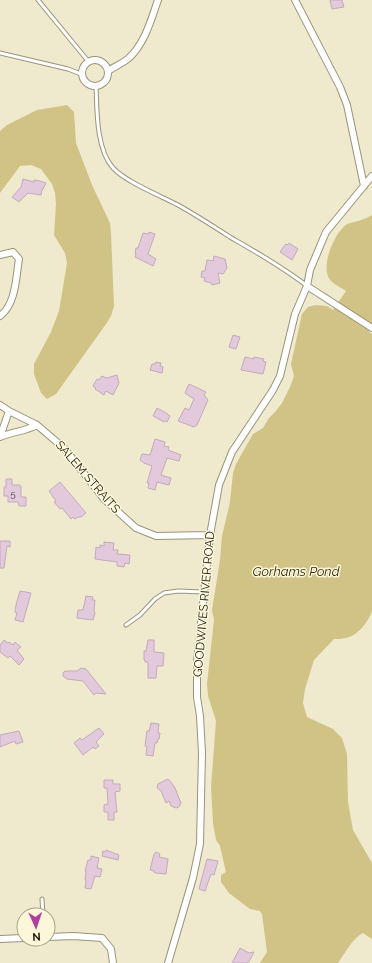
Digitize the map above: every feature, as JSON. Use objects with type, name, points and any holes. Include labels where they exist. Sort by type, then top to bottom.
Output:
[{"type":"street","points":[[108,71],[128,59],[136,50],[150,26],[158,0]]},
{"type":"street","points":[[295,0],[340,87],[350,120],[364,186]]},
{"type":"street","points":[[93,59],[103,62],[108,71],[105,81],[96,86],[86,83],[81,74],[82,69],[88,61],[93,59]]},
{"type":"street","name":"GOODWIVES RIVER ROAD","points":[[168,963],[193,878],[200,844],[202,753],[196,683],[203,592],[215,502],[223,472],[232,452],[273,390],[280,376],[295,314],[307,286],[310,270],[326,232],[372,176]]},
{"type":"street","points":[[0,256],[13,252],[20,259],[13,297],[1,314]]},
{"type":"street","points":[[307,286],[372,328]]},
{"type":"street","name":"SALEM STRAITS","points":[[0,405],[8,411],[37,425],[65,449],[104,499],[136,528],[156,536],[210,535]]},
{"type":"street","points":[[0,437],[8,411]]},
{"type":"street","points":[[0,437],[12,432],[30,429],[37,425]]},
{"type":"street","points":[[56,937],[102,938],[110,949],[114,963]]},
{"type":"street","points":[[0,939],[16,938]]},
{"type":"lane","points":[[38,0],[88,61]]},
{"type":"lane","points":[[0,53],[68,69],[81,74]]},
{"type":"lane","points":[[96,86],[100,139],[106,155],[113,167],[124,176],[180,206],[263,256],[307,286]]},
{"type":"lane","points":[[126,625],[140,615],[155,599],[164,593],[178,591],[203,592]]},
{"type":"lane","points":[[42,899],[42,907]]},
{"type":"water","points":[[67,105],[74,112],[76,143],[92,185],[110,223],[114,306],[111,316],[106,324],[56,394],[47,399],[41,393],[34,374],[34,364],[51,332],[59,311],[67,263],[65,253],[54,235],[56,204],[55,193],[52,184],[41,169],[31,165],[20,166],[0,193],[0,131],[7,125],[37,110]]},
{"type":"water","name":"Gorhams Pond","points":[[372,215],[372,328],[369,332],[372,334],[372,611],[365,624],[359,631],[346,638],[334,639],[314,660],[305,689],[303,703],[307,717],[333,729],[342,738],[347,754],[348,802],[353,830],[372,863],[372,939],[363,933],[349,946],[338,963],[260,963],[267,952],[262,914],[260,911],[250,909],[229,893],[221,882],[221,875],[226,872],[220,846],[216,840],[213,824],[211,787],[216,721],[208,696],[207,684],[214,620],[212,610],[220,560],[222,536],[230,502],[233,473],[236,464],[253,434],[263,428],[269,418],[282,403],[294,376],[291,364],[302,314],[308,307],[315,305],[327,306],[333,310],[346,291],[331,281],[328,275],[327,260],[333,243],[341,229],[346,225]]},
{"type":"building","points":[[330,0],[342,0],[344,7],[332,9]]},
{"type":"building","points":[[23,179],[46,183],[42,189],[41,195],[28,193],[19,202],[12,197],[21,187]]},
{"type":"building","points":[[149,232],[155,234],[148,254],[156,259],[153,266],[135,257],[136,248],[138,248],[143,233],[148,234]]},
{"type":"building","points":[[289,243],[298,249],[292,260],[280,252],[286,244],[287,245]]},
{"type":"building","points":[[214,256],[225,259],[227,268],[223,274],[218,273],[220,283],[212,285],[211,283],[204,281],[205,278],[201,277],[202,271],[205,271],[207,260],[213,261]]},
{"type":"building","points":[[233,335],[240,337],[236,349],[229,347]]},
{"type":"building","points":[[245,357],[264,359],[263,361],[266,362],[263,374],[241,370]]},
{"type":"building","points":[[156,362],[161,363],[160,366],[163,367],[162,373],[150,370],[152,364],[155,364]]},
{"type":"building","points":[[117,375],[119,383],[113,395],[106,391],[104,395],[93,386],[97,379],[99,380],[102,376],[107,378]]},
{"type":"building","points":[[189,384],[206,392],[204,395],[208,400],[197,425],[194,427],[178,421],[185,408],[189,410],[194,399],[185,393]]},
{"type":"building","points":[[157,408],[170,416],[167,422],[153,416]]},
{"type":"building","points":[[155,439],[165,442],[164,446],[169,447],[168,450],[181,455],[179,461],[167,458],[161,475],[171,478],[169,485],[157,482],[155,490],[148,488],[149,483],[147,483],[152,466],[140,460],[142,454],[150,455]]},
{"type":"building","points":[[6,479],[12,479],[12,485],[20,485],[21,497],[26,497],[26,506],[19,506],[18,502],[8,502],[8,496],[4,496]]},
{"type":"building","points":[[60,482],[86,513],[81,517],[75,519],[73,517],[71,519],[62,508],[60,509],[54,502],[56,501],[49,491]]},
{"type":"building","points":[[0,541],[10,541],[10,547],[7,546],[4,568],[0,568]]},
{"type":"building","points":[[104,542],[114,543],[113,550],[118,550],[117,554],[130,555],[129,564],[125,563],[124,567],[117,566],[117,562],[95,559],[96,547],[100,548],[100,545],[104,546]]},
{"type":"building","points":[[20,591],[31,593],[23,622],[15,620],[17,613],[15,612],[16,605]]},
{"type":"building","points":[[86,596],[93,597],[92,600],[95,600],[95,613],[93,620],[77,618],[78,610],[83,610]]},
{"type":"building","points":[[4,640],[13,645],[15,642],[21,647],[17,650],[24,659],[19,665],[10,656],[8,658],[0,652],[0,645]]},
{"type":"building","points":[[148,640],[154,640],[154,652],[164,653],[163,666],[157,666],[156,678],[148,678],[148,662],[145,662],[144,660],[144,651],[146,651]]},
{"type":"building","points":[[81,668],[86,669],[106,694],[96,693],[94,695],[83,681],[67,679],[63,676],[65,671],[77,671]]},
{"type":"building","points":[[151,723],[159,724],[158,733],[160,733],[157,743],[155,743],[153,756],[146,755],[147,747],[145,746],[147,731],[149,731]]},
{"type":"building","points":[[99,728],[104,734],[96,742],[99,746],[95,749],[93,747],[83,755],[74,743],[80,738],[82,740]]},
{"type":"building","points":[[19,731],[23,742],[16,744],[15,741],[0,747],[0,735]]},
{"type":"building","points":[[168,779],[175,788],[181,803],[179,807],[176,808],[171,806],[169,801],[166,803],[161,791],[157,788],[158,784]]},
{"type":"building","points":[[104,780],[113,780],[113,784],[120,784],[120,791],[115,792],[117,812],[114,812],[114,820],[108,820],[108,812],[104,812],[104,805],[108,804],[107,788],[104,788]]},
{"type":"building","points":[[106,850],[119,855],[118,860],[102,856],[103,851],[105,852]]},
{"type":"building","points":[[156,852],[160,854],[159,857],[168,859],[166,874],[156,873],[150,870],[154,854]]},
{"type":"building","points":[[91,856],[99,858],[97,868],[102,869],[100,877],[95,876],[91,889],[85,888],[85,871],[88,860],[91,860]]},
{"type":"building","points":[[207,859],[218,861],[214,875],[211,874],[205,891],[199,889]]},
{"type":"building","points":[[240,948],[249,953],[254,952],[248,963],[232,963]]}]
